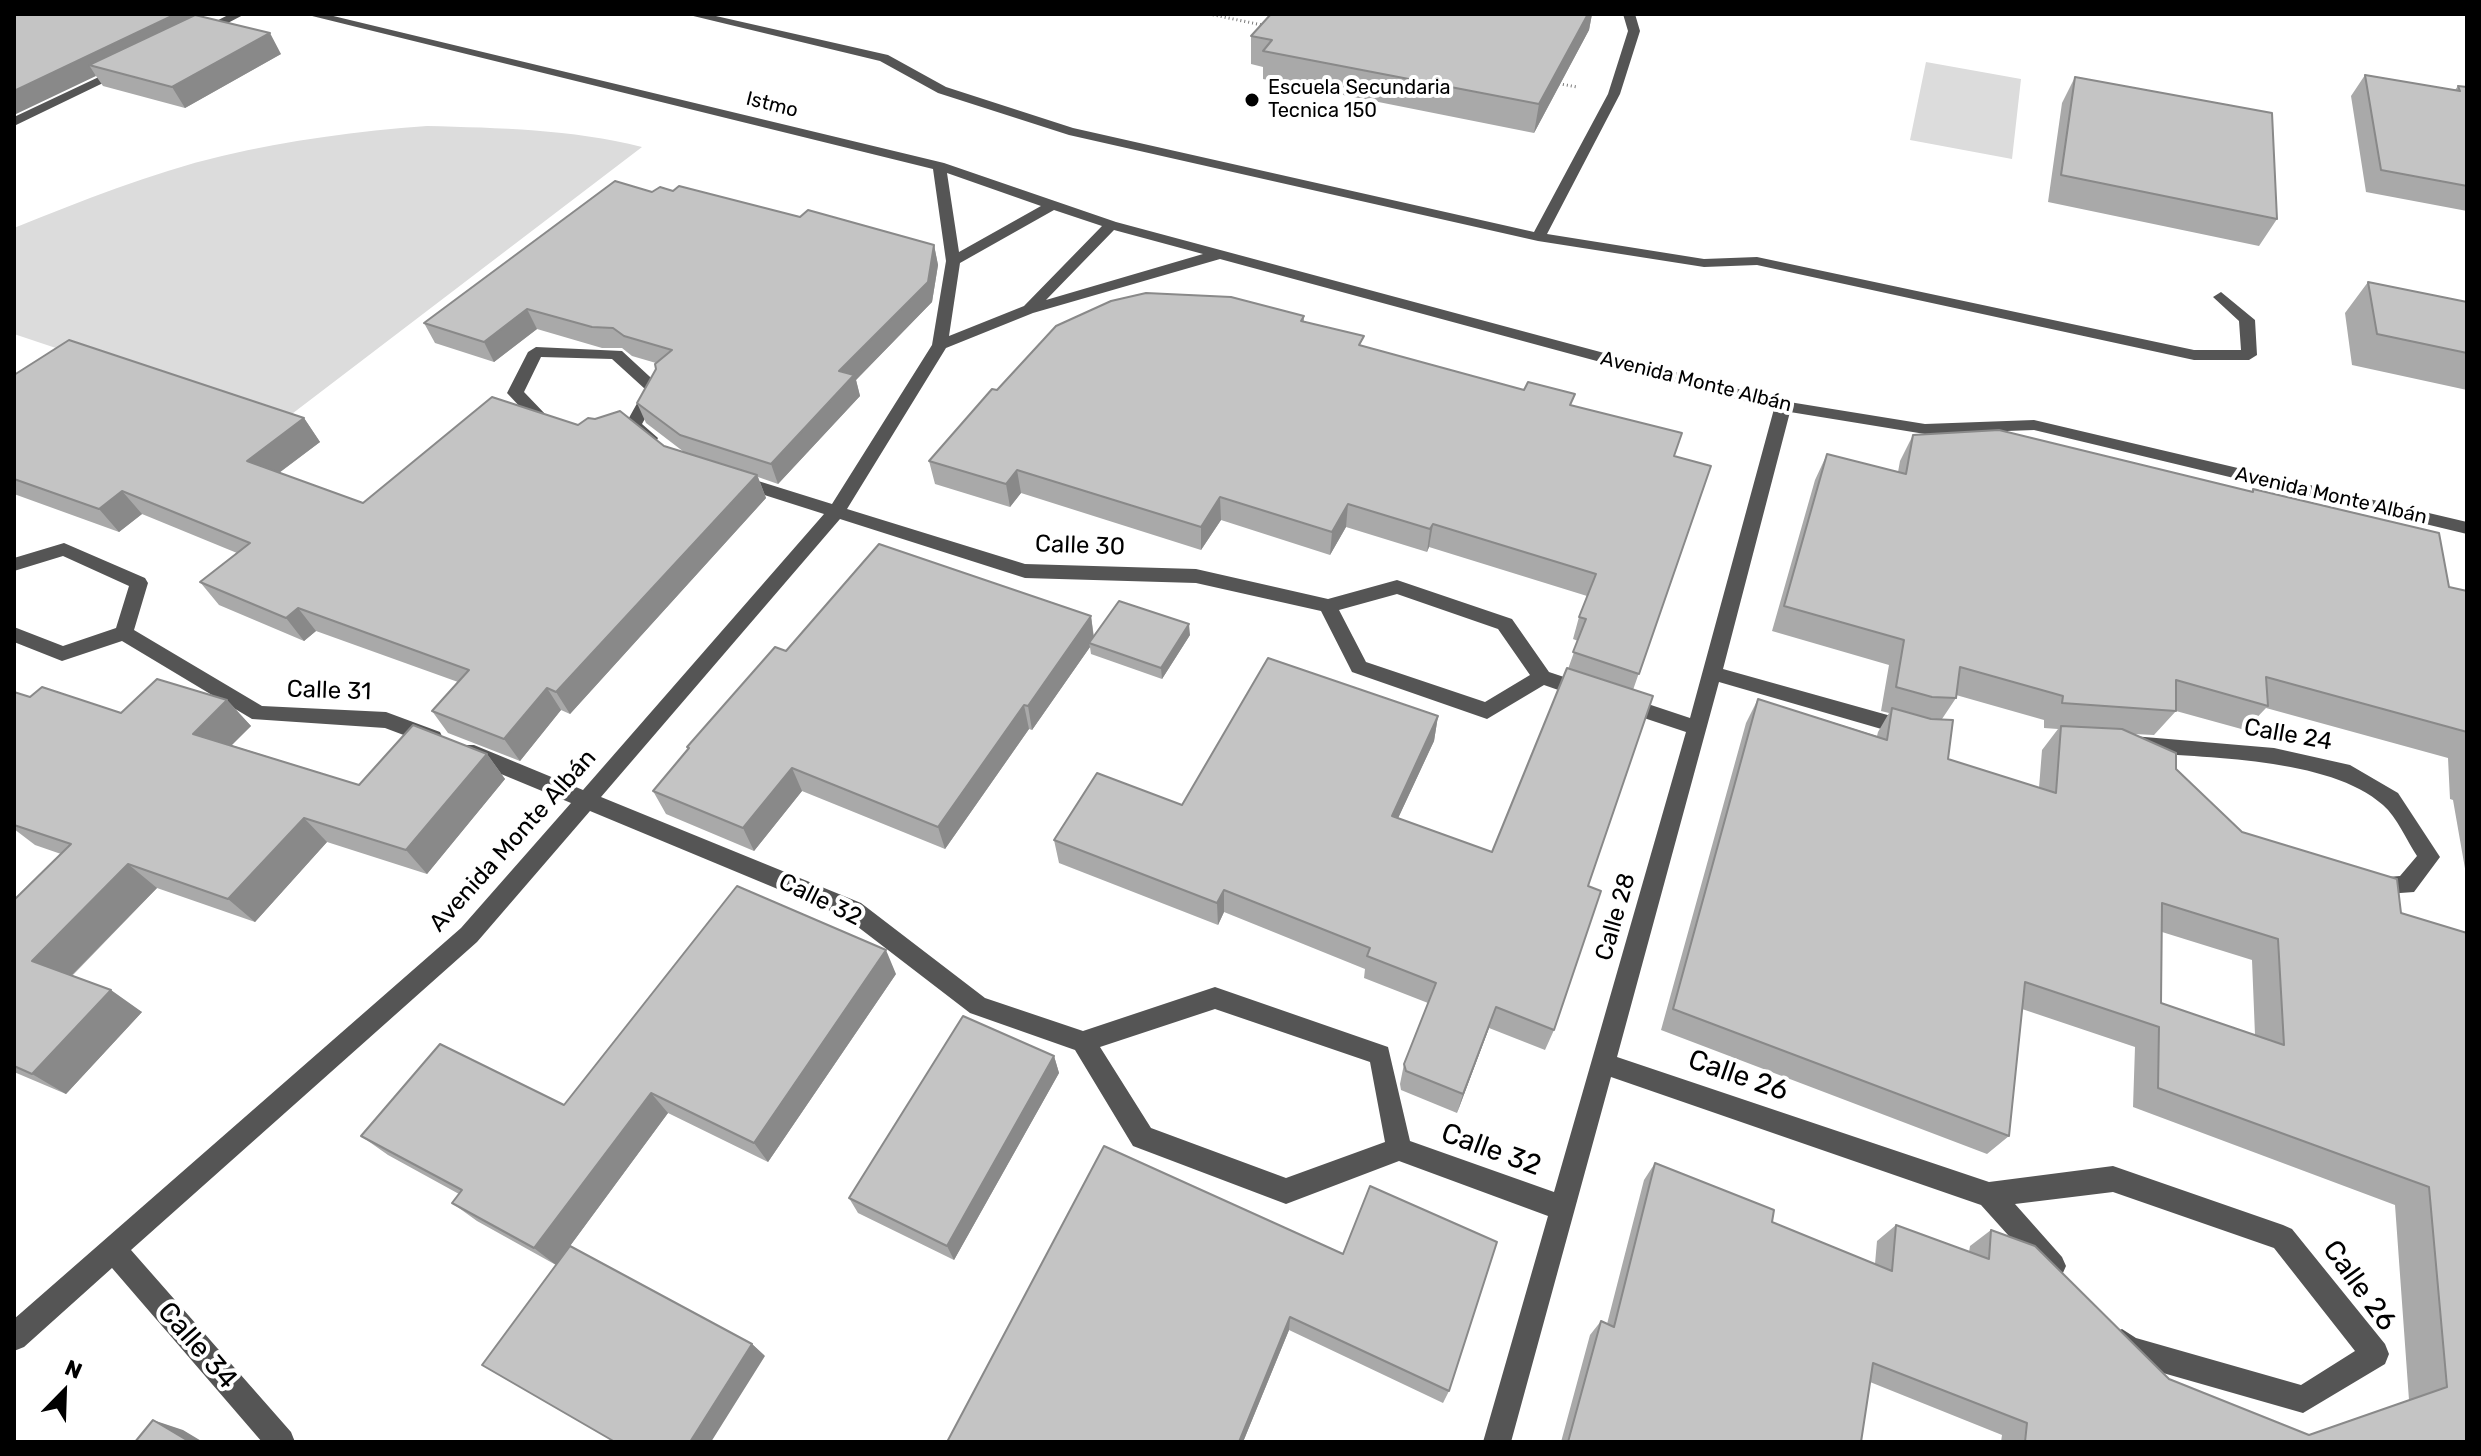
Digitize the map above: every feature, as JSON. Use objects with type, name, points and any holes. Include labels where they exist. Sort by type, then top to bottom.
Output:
[{"type":"street","points":[[183,41],[239,14]]},
{"type":"street","name":"Istmo","points":[[310,14],[939,166],[1051,206],[1219,255]]},
{"type":"street","points":[[691,14],[884,58],[942,90],[1069,131],[1538,237],[1704,263],[1757,261],[2194,355],[2249,355],[2247,320],[2221,297]]},
{"type":"street","points":[[1538,237],[1614,94],[1634,31],[1629,14]]},
{"type":"street","points":[[14,122],[140,61]]},
{"type":"street","name":"Avenida Monte Albán","points":[[14,1337],[469,935],[836,512],[940,345],[953,261],[939,166]]},
{"type":"street","points":[[953,261],[1051,206]]},
{"type":"street","points":[[1028,310],[1111,225]]},
{"type":"street","points":[[940,345],[1028,310],[1219,255]]},
{"type":"street","name":"Avenida Monte Albán","points":[[1219,255],[1783,406],[1925,429],[2034,425],[2467,528]]},
{"type":"street","points":[[574,428],[543,421],[515,393],[536,352],[616,354],[654,388],[626,427],[669,452]]},
{"type":"street","name":"Calle 28","points":[[1497,1442],[1697,728],[1783,406]]},
{"type":"street","name":"Calle 30","points":[[723,476],[1025,571],[1196,576],[1328,606],[1397,587],[1505,624],[1542,677]]},
{"type":"street","points":[[14,565],[64,549],[139,583],[124,633],[62,654],[14,634]]},
{"type":"street","points":[[1328,606],[1359,667],[1487,711],[1542,677],[1697,728]]},
{"type":"street","name":"Calle 31","points":[[124,633],[259,714],[386,720],[587,799]]},
{"type":"street","points":[[1712,673],[1916,732],[1931,733]]},
{"type":"street","name":"Calle 24","points":[[2164,769],[2111,745],[2259,754],[2343,771],[2391,799],[2429,857],[2406,885],[2374,887],[2345,879]]},
{"type":"street","name":"Calle 32","points":[[587,799],[853,910],[978,1006],[1083,1042]]},
{"type":"street","points":[[1215,998],[1380,1055],[1399,1149],[1286,1191],[1142,1137],[1083,1042],[1215,998]]},
{"type":"street","name":"Calle 26","points":[[1602,1063],[1989,1195],[2113,1179],[2283,1238],[2375,1354],[2303,1399],[2128,1349],[2107,1325]]},
{"type":"street","name":"Calle 32","points":[[1399,1149],[1562,1208]]},
{"type":"street","name":"Calle 26","points":[[1989,1195],[2075,1290]]},
{"type":"street","name":"Calle 34","points":[[113,1249],[281,1442]]},
{"type":"path","points":[[1204,20],[1209,14],[1271,27]]},
{"type":"path","points":[[1552,82],[1614,94]]},
{"type":"shaded area","points":[[1926,62],[2021,79],[2012,159],[1910,140]]},
{"type":"shaded area","points":[[427,126],[562,133],[642,147],[280,423],[14,334],[14,228],[142,179],[222,156],[324,137]]},
{"type":"building","points":[[14,14],[176,14],[14,91]]},
{"type":"building","points":[[1271,14],[1588,14],[1539,104],[1263,51],[1272,40],[1251,36]]},
{"type":"building","points":[[195,15],[270,33],[172,87],[89,65]]},
{"type":"building","points":[[2365,75],[2460,91],[2458,86],[2467,87],[2467,186],[2381,170]]},
{"type":"building","points":[[2075,77],[2272,113],[2277,219],[2061,175]]},
{"type":"building","points":[[615,181],[652,192],[660,187],[673,191],[679,186],[800,217],[808,210],[934,245],[928,282],[839,371],[854,375],[771,464],[680,435],[637,403],[656,369],[655,364],[672,350],[624,336],[613,328],[592,327],[527,309],[484,342],[424,323]]},
{"type":"building","points":[[2368,282],[2467,302],[2467,353],[2377,334]]},
{"type":"building","points":[[1146,293],[1231,297],[1304,316],[1301,321],[1364,336],[1359,345],[1524,390],[1528,382],[1575,394],[1570,405],[1682,433],[1674,456],[1711,466],[1639,674],[1573,652],[1586,619],[1579,617],[1596,574],[1433,524],[1430,529],[1348,504],[1332,532],[1220,497],[1201,527],[1017,470],[1006,484],[929,461],[992,389],[997,390],[1056,326],[1111,301]]},
{"type":"building","points":[[69,340],[304,418],[247,461],[363,503],[492,397],[578,425],[588,418],[595,419],[620,411],[664,446],[757,475],[556,692],[547,688],[504,739],[432,711],[469,670],[298,608],[286,618],[200,582],[250,543],[122,491],[99,509],[14,479],[14,375]]},
{"type":"building","points":[[1999,430],[2253,492],[2253,489],[2439,533],[2449,587],[2467,591],[2467,732],[2266,677],[2268,706],[2176,680],[2176,711],[2062,703],[2063,696],[1960,667],[1956,698],[1932,697],[1896,687],[1904,640],[1784,606],[1827,454],[1906,474],[1913,435]]},
{"type":"building","points":[[879,544],[1091,616],[938,827],[792,768],[743,828],[653,791],[687,747],[775,647],[786,651]]},
{"type":"building","points":[[1119,601],[1189,624],[1161,668],[1089,643]]},
{"type":"building","points":[[1268,658],[1438,716],[1392,816],[1492,852],[1567,668],[1653,696],[1588,886],[1601,891],[1554,1030],[1496,1007],[1463,1094],[1406,1071],[1404,1064],[1436,983],[1367,956],[1370,948],[1224,890],[1217,903],[1054,840],[1097,773],[1182,805]]},
{"type":"building","points":[[157,679],[227,700],[193,734],[359,785],[413,725],[487,754],[406,850],[304,818],[228,899],[128,864],[32,961],[111,990],[32,1074],[14,1066],[14,900],[71,844],[14,825],[14,692],[30,697],[42,687],[121,713]]},
{"type":"building","points":[[1758,699],[1887,740],[1892,708],[1931,719],[1953,720],[1948,759],[2056,793],[2061,726],[2122,729],[2176,753],[2176,769],[2242,832],[2397,879],[2401,913],[2467,933],[2467,1442],[2025,1442],[2027,1423],[1873,1363],[1861,1442],[1568,1442],[1601,1321],[1614,1327],[1655,1163],[1774,1210],[1772,1222],[1892,1271],[1896,1225],[1989,1259],[1991,1230],[2035,1246],[2169,1379],[2309,1435],[2447,1387],[2429,1187],[2158,1088],[2159,1027],[2025,982],[2009,1136],[1673,1009]],"holes":[[[2162,903],[2278,939],[2284,1045],[2161,1003]]]},
{"type":"building","points":[[737,886],[886,950],[754,1143],[651,1093],[534,1248],[452,1203],[462,1190],[361,1136],[440,1044],[564,1105]]},
{"type":"building","points":[[963,1016],[1054,1056],[947,1246],[849,1198]]},
{"type":"building","points":[[1104,1146],[1343,1254],[1370,1186],[1497,1242],[1449,1391],[1290,1317],[1239,1442],[947,1442]]},
{"type":"building","points":[[570,1246],[752,1344],[690,1442],[615,1442],[482,1365]]},
{"type":"building","points":[[153,1420],[190,1442],[135,1442]]},
{"type":"place","name":"Escuela Secundaria Tecnica 150","points":[[1252,100]]}]
